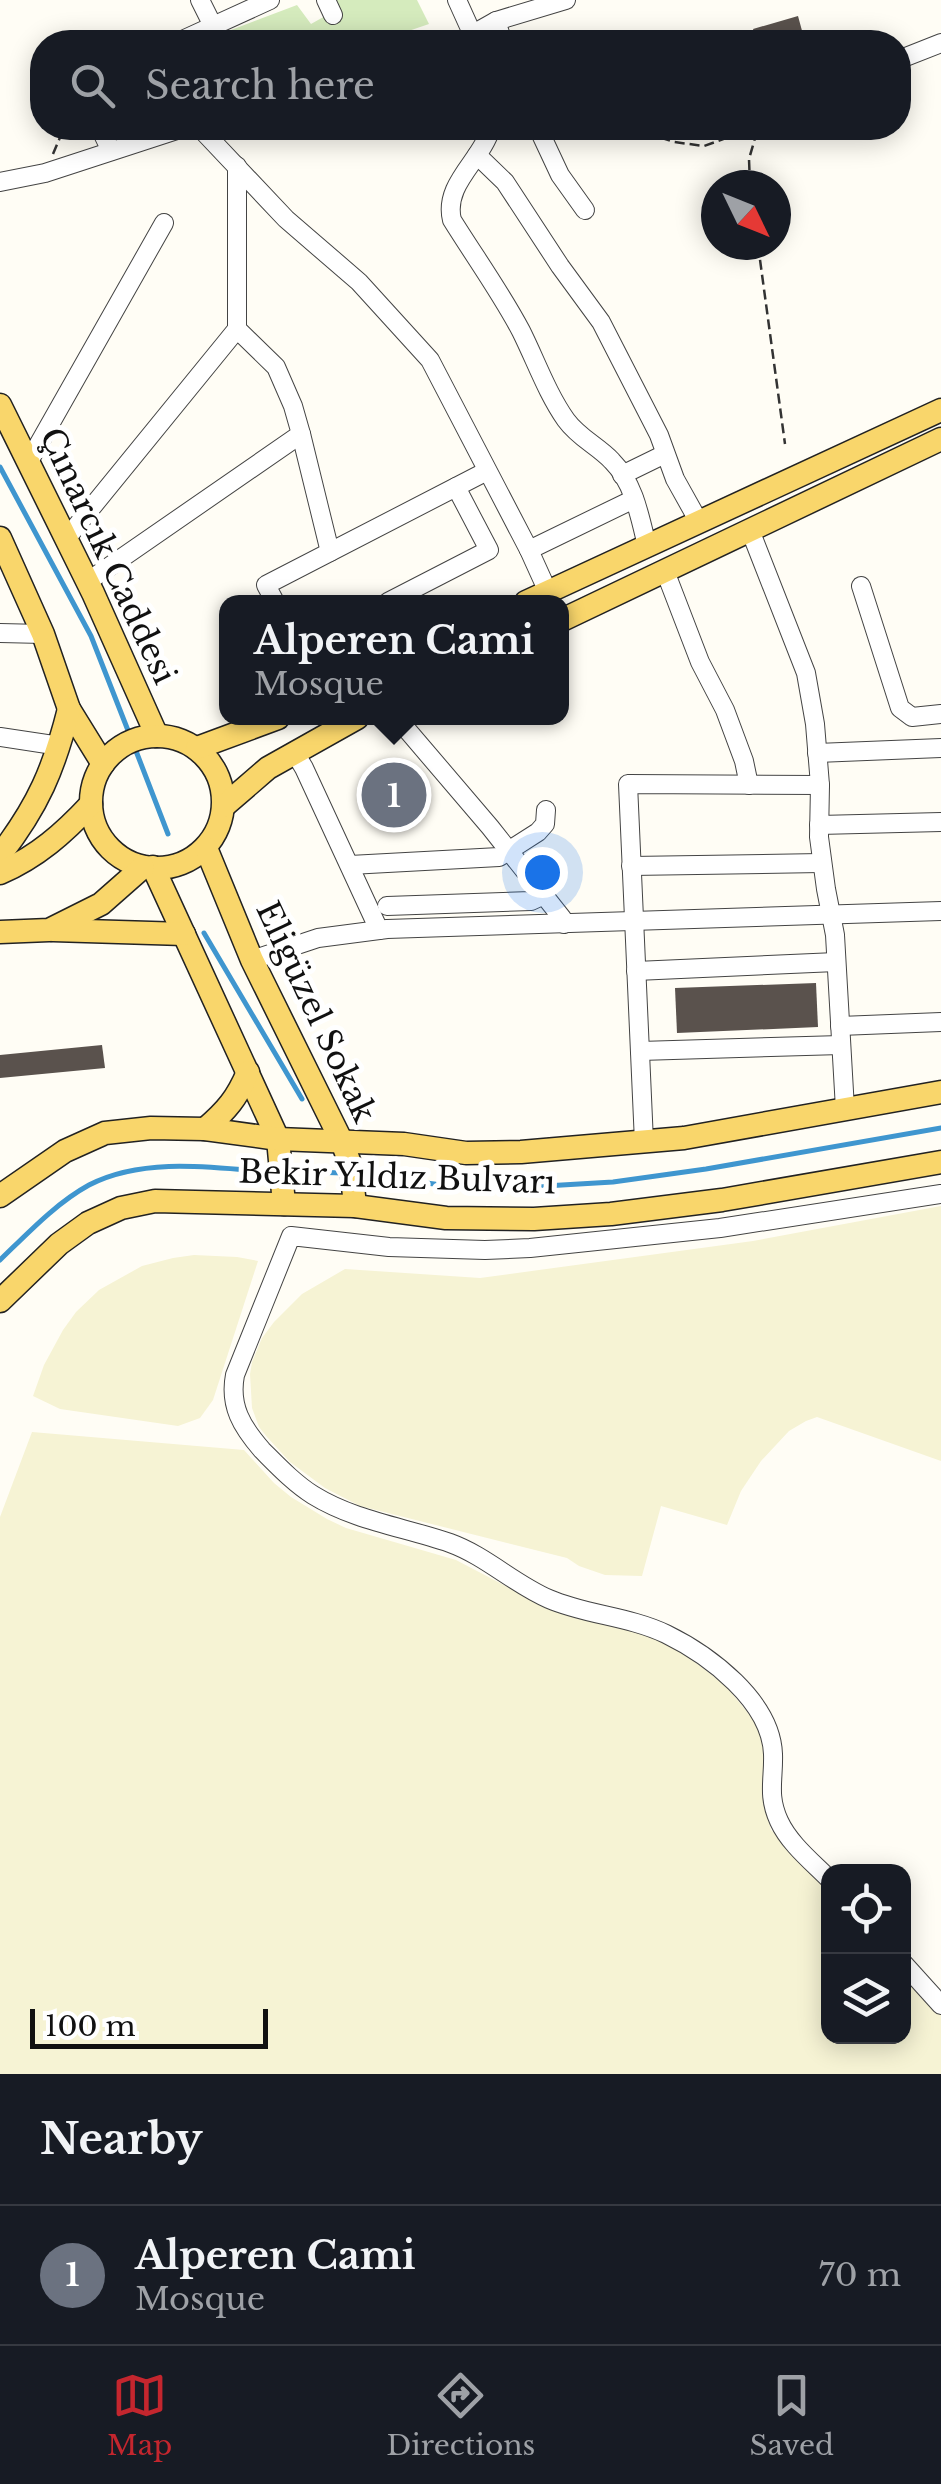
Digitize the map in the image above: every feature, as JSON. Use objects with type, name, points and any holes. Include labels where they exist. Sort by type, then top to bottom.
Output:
[{"type":"main road","name":"Çınarcık Caddesi","points":[[0,405],[88,582],[157,736]]},
{"type":"main road","points":[[543,595],[941,410]]},
{"type":"main road","points":[[569,617],[941,438]]},
{"type":"main road","points":[[0,538],[43,634],[69,709],[103,764]]},
{"type":"main road","points":[[0,855],[23,826],[46,784],[69,709]]},
{"type":"main road","points":[[196,748],[259,725]]},
{"type":"main road","points":[[224,806],[268,768],[345,725]]},
{"type":"main road","points":[[136,739],[178,739],[196,748],[212,764],[221,784],[224,806],[218,828],[206,848],[187,861],[166,868],[148,867],[122,858],[105,843],[95,824],[91,804],[94,783],[103,764],[136,739]]},
{"type":"main road","points":[[0,873],[38,854],[91,804]]},
{"type":"main road","name":"Eligüzel Sokak","points":[[206,848],[252,960],[342,1142],[351,1166],[355,1206]]},
{"type":"main road","points":[[49,930],[101,904],[148,867]]},
{"type":"main road","points":[[148,867],[184,934],[278,1139],[284,1204]]},
{"type":"main road","points":[[0,932],[184,934]]},
{"type":"main road","points":[[205,1129],[238,1096],[248,1072]]},
{"type":"main road","name":"Bekir Yıldız Bulvarı","points":[[1,1192],[65,1151],[105,1133],[152,1128],[404,1144],[466,1153],[576,1149],[684,1138],[941,1092]]},
{"type":"main road","name":"Bekir Yıldız Bulvarı","points":[[0,1301],[74,1233],[104,1214],[155,1201],[355,1206],[446,1218],[572,1216],[722,1200],[941,1162]]},
{"type":"street","points":[[200,0],[215,30]]},
{"type":"street","points":[[223,30],[270,0]]},
{"type":"street","points":[[457,0],[471,30]]},
{"type":"street","points":[[485,30],[496,21],[566,0]]},
{"type":"street","points":[[496,21],[499,30]]},
{"type":"street","points":[[911,55],[941,43]]},
{"type":"street","points":[[106,140],[111,151]]},
{"type":"street","points":[[0,182],[45,173],[145,140]]},
{"type":"street","points":[[212,140],[286,219],[359,282],[430,360],[528,550],[536,595]]},
{"type":"street","points":[[487,140],[452,194],[452,220],[503,299],[566,420],[622,475],[634,499],[647,546]]},
{"type":"street","points":[[544,140],[560,175],[585,210]]},
{"type":"street","points":[[477,156],[505,182],[601,322],[699,522]]},
{"type":"street","points":[[66,540],[236,329],[237,166]]},
{"type":"street","points":[[28,463],[164,223]]},
{"type":"street","points":[[236,329],[276,368],[293,406],[330,552]]},
{"type":"street","points":[[88,582],[301,434]]},
{"type":"street","points":[[622,475],[665,454]]},
{"type":"street","points":[[271,595],[266,585],[487,471]]},
{"type":"street","points":[[401,595],[488,550],[456,487]]},
{"type":"street","points":[[528,550],[634,499]]},
{"type":"street","points":[[750,530],[806,673],[815,724],[822,862],[832,916],[846,1109]]},
{"type":"street","points":[[664,571],[700,662],[725,710],[749,785]]},
{"type":"street","points":[[861,586],[900,708],[912,717],[941,714]]},
{"type":"street","points":[[0,633],[43,634]]},
{"type":"street","points":[[404,725],[510,852],[564,924]]},
{"type":"street","points":[[0,737],[60,746]]},
{"type":"street","points":[[816,753],[941,748]]},
{"type":"street","points":[[295,753],[379,930]]},
{"type":"street","points":[[644,1142],[628,784],[820,785]]},
{"type":"street","points":[[350,865],[499,858],[546,824],[546,810]]},
{"type":"street","points":[[819,824],[941,822]]},
{"type":"street","points":[[632,866],[822,862]]},
{"type":"street","points":[[387,906],[531,901],[544,895]]},
{"type":"street","points":[[252,960],[318,938],[379,930],[941,912]]},
{"type":"street","points":[[636,971],[836,962]]},
{"type":"street","points":[[640,1051],[840,1035],[941,1022]]},
{"type":"street","points":[[291,1236],[389,1247],[530,1248],[720,1228],[941,1194]]},
{"type":"street","points":[[284,1204],[291,1236],[235,1375],[236,1414],[254,1441],[295,1482],[332,1506],[453,1544],[540,1595],[573,1608],[648,1626],[686,1645],[712,1664],[750,1698],[765,1719],[772,1742],[770,1787],[778,1820],[821,1871]]},
{"type":"street","points":[[911,1972],[941,2005]]},
{"type":"path","points":[[45,173],[59,140]]},
{"type":"path","points":[[668,140],[704,146],[721,140]]},
{"type":"path","points":[[749,170],[753,140]]},
{"type":"path","points":[[760,260],[785,444]]},
{"type":"shaded area","points":[[941,1206],[941,1461],[817,1417],[806,1421],[789,1431],[761,1461],[741,1491],[727,1525],[661,1506],[642,1576],[605,1575],[567,1558],[360,1506],[325,1488],[290,1462],[259,1427],[252,1408],[250,1374],[262,1338],[302,1294],[345,1269],[480,1278],[753,1241]]},
{"type":"shaded area","points":[[194,1255],[258,1261],[213,1400],[200,1418],[178,1426],[60,1409],[33,1396],[63,1330],[99,1290],[142,1266]]},
{"type":"shaded area","points":[[32,1432],[244,1450],[291,1497],[346,1528],[456,1560],[542,1605],[636,1629],[674,1647],[725,1685],[753,1719],[765,1757],[763,1801],[771,1830],[821,1878],[821,2044],[911,2044],[911,1982],[941,2014],[941,2074],[0,2074],[0,1517]]},
{"type":"green space","points":[[325,0],[417,0],[429,24],[411,30],[231,30],[297,5],[311,24],[334,11]]},
{"type":"building","points":[[798,16],[802,30],[753,30]]},
{"type":"building","points":[[382,771],[420,790],[405,818],[368,800]]},
{"type":"building","points":[[816,983],[818,1027],[677,1033],[675,988]]},
{"type":"building","points":[[102,1045],[105,1068],[0,1078],[0,1055]]},
{"type":"waterway","points":[[0,467],[91,636],[129,733]]},
{"type":"waterway","points":[[136,751],[168,834]]},
{"type":"waterway","points":[[204,933],[302,1099]]},
{"type":"waterway","points":[[390,1178],[456,1187],[511,1188],[613,1182],[941,1128]]},
{"type":"waterway","points":[[0,1260],[65,1201],[108,1177],[172,1166],[257,1171]]},
{"type":"waterway","points":[[311,1172],[343,1173]]},
{"type":"place","name":"Alperen Cami","points":[[394,795]]}]
